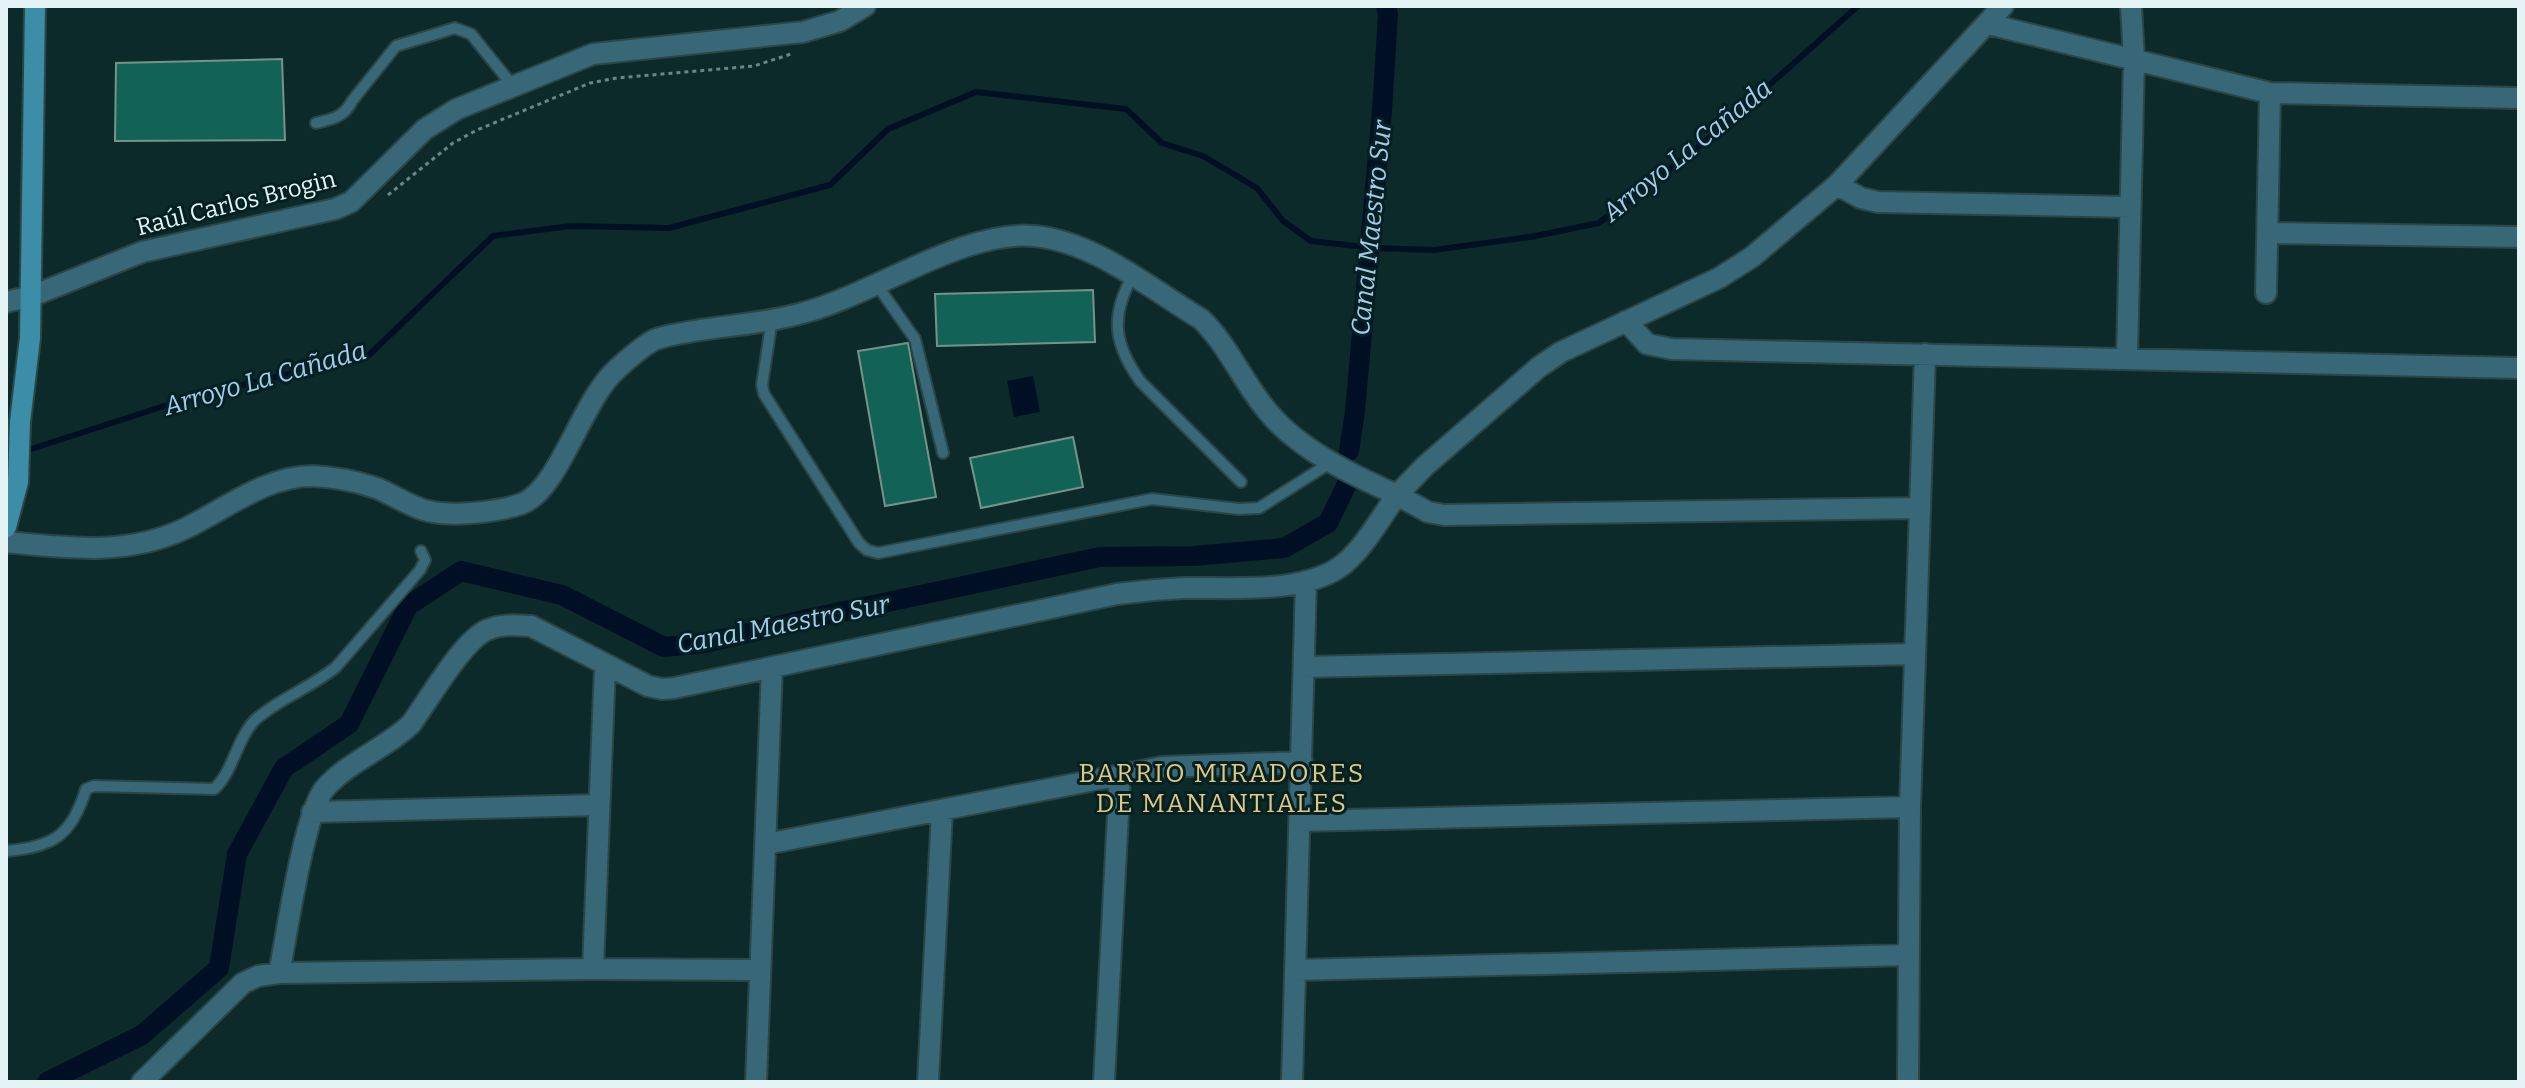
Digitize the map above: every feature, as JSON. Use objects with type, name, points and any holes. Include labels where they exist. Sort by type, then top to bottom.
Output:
[{"type":"main road","points":[[6,525],[18,482],[20,422],[30,338],[35,6]]},
{"type":"main road","points":[[6,516],[6,525]]},
{"type":"street","name":"Raúl Carlos Brogin","points":[[6,302],[32,296],[142,252],[343,206],[364,191],[438,119],[593,54],[803,32],[840,21],[865,6]]},
{"type":"street","points":[[279,973],[317,799],[326,786],[400,735],[473,637],[489,628],[531,626],[605,666],[662,689],[1117,594],[1169,589],[1261,587],[1306,581],[1344,565],[1397,495],[1425,466],[1539,367],[1561,352],[1734,270],[1752,257],[1837,185],[2003,6]]},
{"type":"street","points":[[2127,358],[2134,59],[2131,6]]},
{"type":"street","points":[[1988,24],[2270,93],[2519,98]]},
{"type":"street","points":[[2266,293],[2270,93]]},
{"type":"street","points":[[1837,185],[1861,198],[1878,202],[2130,207]]},
{"type":"street","points":[[2268,233],[2519,237]]},
{"type":"street","points":[[6,542],[94,549],[129,547],[182,530],[261,488],[290,477],[316,476],[373,487],[426,511],[439,513],[497,510],[525,503],[537,495],[549,480],[604,382],[652,341],[808,312],[966,247],[1002,236],[1060,240],[1086,249],[1201,319],[1216,333],[1268,413],[1286,431],[1362,479],[1428,512],[1444,515],[1920,508]]},
{"type":"street","points":[[1626,321],[1647,344],[1661,348],[2519,368]]},
{"type":"street","points":[[1908,1082],[1910,807],[1925,354]]},
{"type":"street","points":[[1292,1082],[1306,581]]},
{"type":"street","points":[[1304,667],[1915,654]]},
{"type":"street","points":[[593,969],[605,666]]},
{"type":"street","points":[[756,1082],[772,667]]},
{"type":"street","points":[[766,844],[1187,764],[1302,762]]},
{"type":"street","points":[[1104,1082],[1120,775]]},
{"type":"street","points":[[312,812],[598,805]]},
{"type":"street","points":[[1300,821],[1910,807]]},
{"type":"street","points":[[928,1082],[942,811]]},
{"type":"street","points":[[1296,970],[1908,955]]},
{"type":"street","points":[[142,1082],[235,989],[258,976],[279,973],[593,969],[759,970]]},
{"type":"lane","points":[[316,123],[338,118],[347,111],[396,46],[455,28],[471,34],[513,86]]},
{"type":"lane","points":[[1132,277],[1121,296],[1118,313],[1118,339],[1128,363],[1140,381],[1241,482]]},
{"type":"lane","points":[[877,285],[915,339],[943,453]]},
{"type":"lane","points":[[772,319],[762,385],[764,394],[859,543],[867,550],[878,553],[1152,499],[1239,509],[1259,508],[1332,461]]},
{"type":"lane","points":[[6,851],[31,849],[61,834],[71,826],[78,814],[86,789],[94,786],[214,789],[223,781],[238,747],[257,719],[336,667],[420,570],[425,560],[421,551]]},
{"type":"path","points":[[384,198],[453,143],[590,83],[754,66],[793,54]]},
{"type":"water","points":[[1033,376],[1040,412],[1014,417],[1007,381]]},
{"type":"building","points":[[282,59],[285,140],[115,141],[116,63]]},
{"type":"building","points":[[1093,290],[1095,342],[937,346],[935,294]]},
{"type":"building","points":[[908,343],[936,497],[885,506],[858,351]]},
{"type":"building","points":[[1073,437],[1083,487],[981,508],[970,458]]},
{"type":"waterway","name":"Canal Maestro Sur","points":[[1349,451],[1382,111],[1386,6]]},
{"type":"waterway","name":"Arroyo La Cañada","points":[[25,451],[192,397],[369,355],[493,236],[571,226],[669,228],[830,185],[888,129],[976,92],[1126,109],[1162,143],[1203,156],[1257,188],[1283,221],[1311,241],[1434,250],[1530,237],[1599,223],[1711,137],[1858,6]]},
{"type":"waterway","name":"Canal Maestro Sur","points":[[47,1082],[142,1035],[219,968],[237,854],[284,768],[349,724],[408,606],[461,571],[562,595],[664,647],[705,643],[1100,557],[1194,556],[1284,548],[1328,523],[1347,484]]},
{"type":"district","name":"BARRIO MIRADORES DE MANANTIALES","points":[[1222,788]]}]
